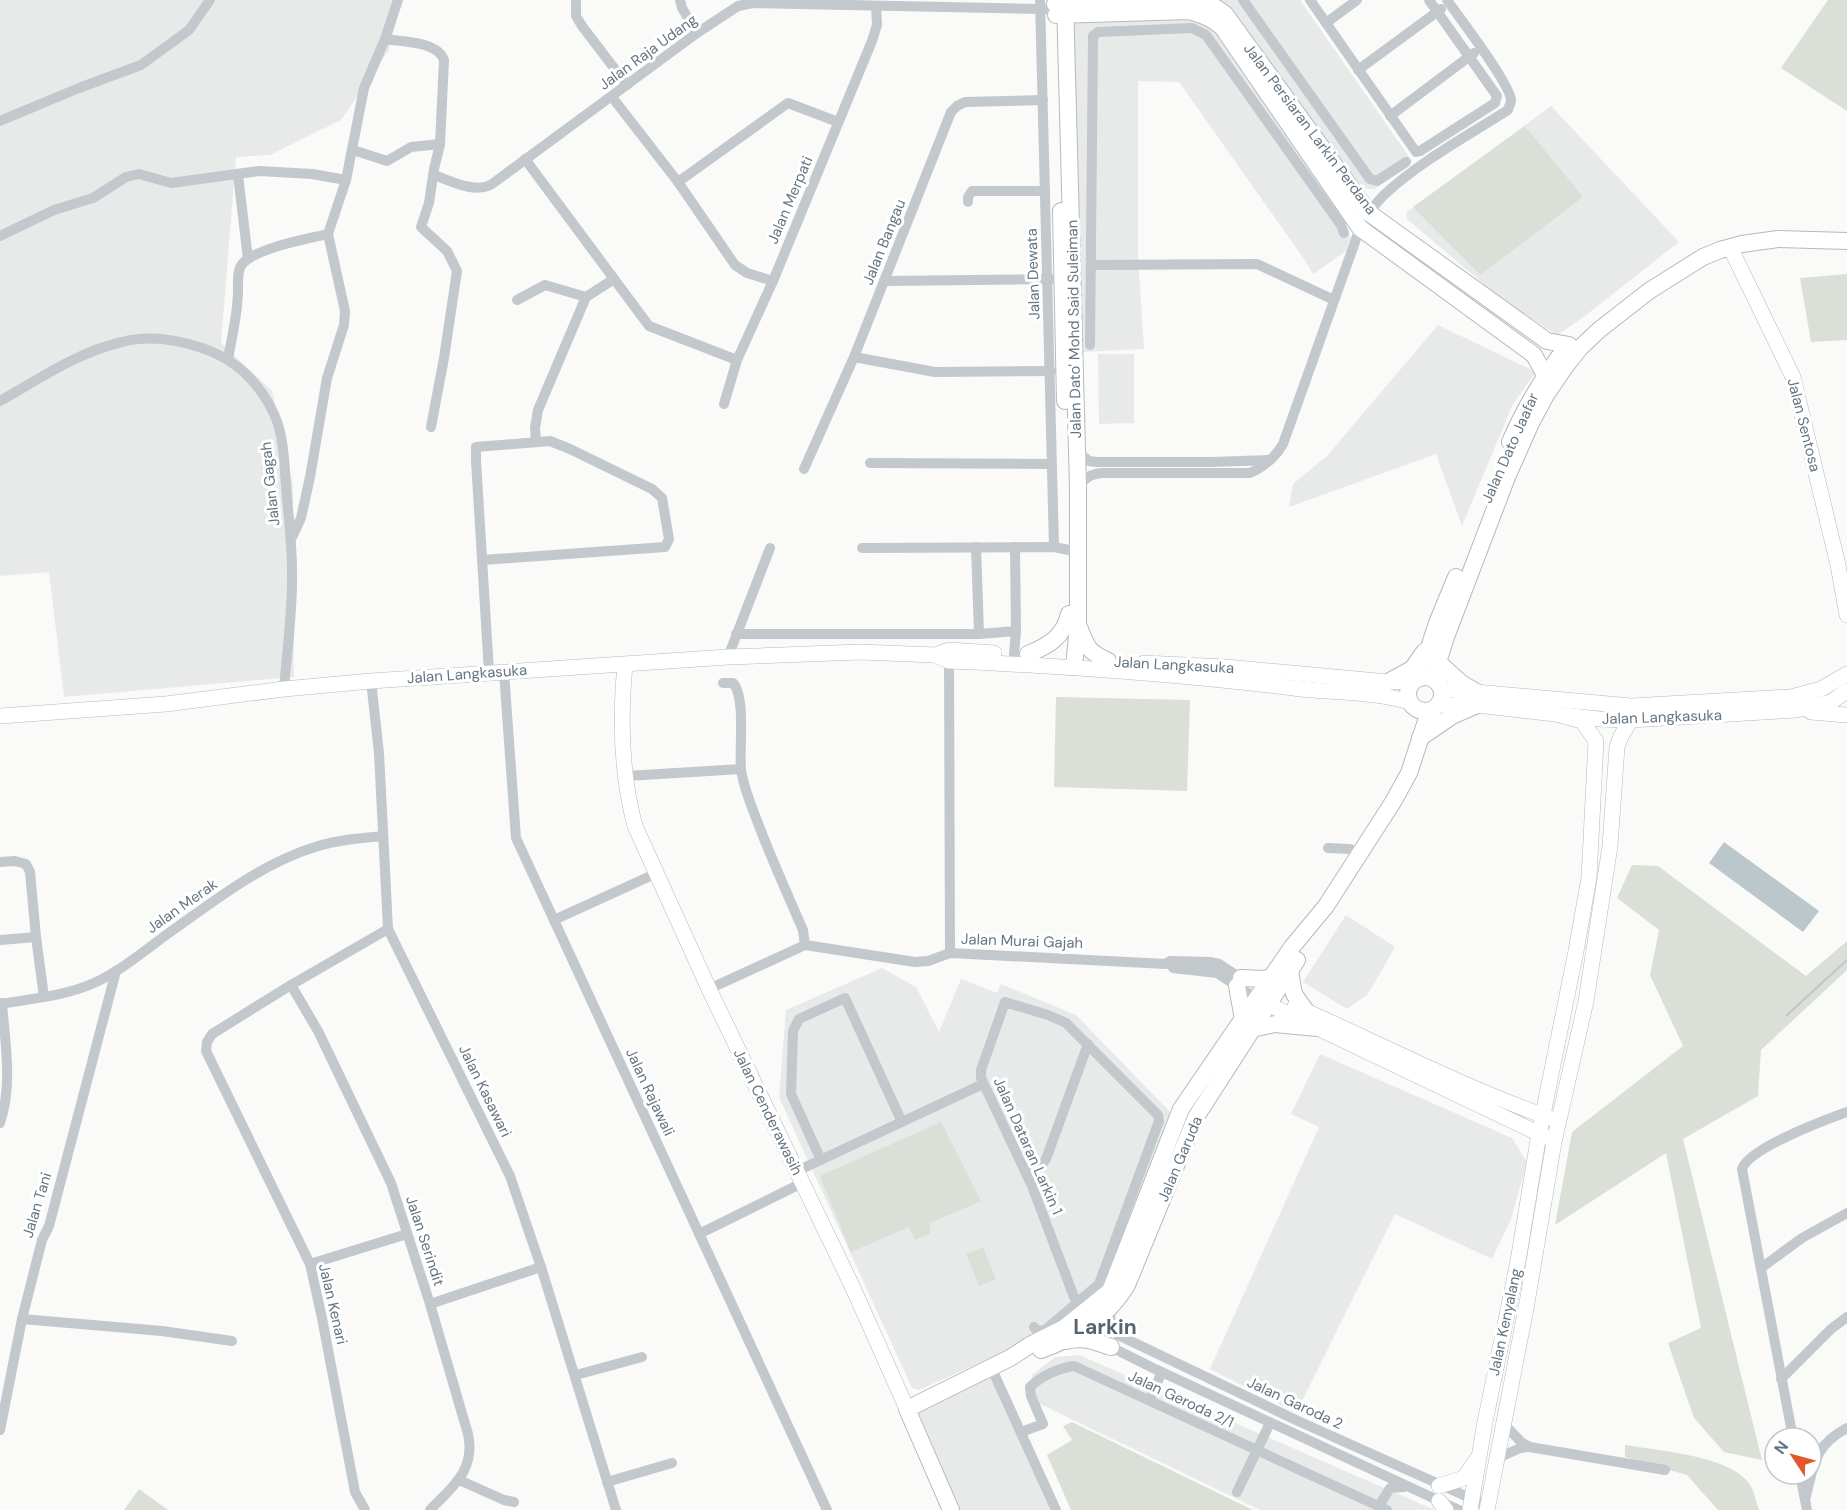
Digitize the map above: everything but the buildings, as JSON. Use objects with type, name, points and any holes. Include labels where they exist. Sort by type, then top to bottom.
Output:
[{"type":"main road","name":"Jalan Persiaran Larkin Perdana","points":[[1054,6],[1094,1],[1187,10],[1211,4],[1226,14],[1292,131],[1352,230],[1534,355],[1545,375]]},
{"type":"main road","name":"Jalan Dato' Mohd Said Suleiman","points":[[1054,6],[1061,107],[1055,279],[1063,369],[1077,451],[1078,488],[1071,662]]},
{"type":"main road","name":"Jalan Dato' Mohd Said Suleiman","points":[[1054,6],[1063,369],[1061,548],[1074,620]]},
{"type":"main road","name":"Jalan Persiaran Larkin Perdana","points":[[1292,131],[1369,213],[1547,341],[1569,345]]},
{"type":"main road","name":"Jalan Dato Jaafar","points":[[1438,697],[1438,662],[1455,610],[1509,471],[1546,395],[1580,348],[1649,291],[1703,257],[1730,247],[1778,239],[1847,241]]},
{"type":"main road","name":"Jalan Dato Jaafar","points":[[1417,680],[1428,646],[1502,461],[1520,419],[1545,375],[1569,345],[1600,315],[1644,282],[1683,259],[1703,257]]},
{"type":"main road","points":[[1021,654],[1044,648],[1074,620],[1089,649],[1108,661]]},
{"type":"main road","points":[[1388,682],[1412,669],[1428,646]]},
{"type":"main road","points":[[1407,702],[1423,711],[1438,697],[1430,678],[1417,680],[1408,691],[1407,702],[1419,738],[1478,699],[1438,662]]},
{"type":"main road","name":"Jalan Garuda","points":[[1267,993],[1290,971],[1319,917],[1395,798],[1409,772],[1419,738],[1438,697]]},
{"type":"main road","name":"Jalan Garuda","points":[[1010,1358],[1064,1342],[1084,1312],[1111,1308],[1119,1299],[1127,1285],[1196,1117],[1292,947],[1319,917]]},
{"type":"main road","points":[[1290,971],[1294,994],[1306,1011]]},
{"type":"main road","points":[[1267,993],[1264,979],[1239,982],[1247,1024],[1317,1028]]},
{"type":"main road","name":"Jalan Garuda","points":[[907,1409],[1010,1358],[1064,1328],[1110,1291],[1166,1124],[1181,1109],[1247,1024]]},
{"type":"main road","points":[[1064,1342],[1078,1337],[1111,1347]]},
{"type":"main road","name":"Jalan Cenderawasih","points":[[907,1409],[951,1510]]},
{"type":"street","points":[[0,121],[141,65],[189,30],[210,0]]},
{"type":"street","points":[[291,540],[301,518],[327,378],[344,325],[345,311],[327,234],[346,180],[364,88],[385,39],[398,0]]},
{"type":"street","points":[[576,0],[576,16],[582,26],[627,85]]},
{"type":"street","points":[[680,0],[682,8],[697,33]]},
{"type":"street","points":[[1243,0],[1319,109],[1373,181],[1377,181],[1406,162]]},
{"type":"street","points":[[1310,0],[1416,152],[1496,103],[1497,96],[1429,0]]},
{"type":"street","points":[[1326,23],[1357,0]]},
{"type":"street","points":[[1078,488],[1085,478],[1092,474],[1250,473],[1261,468],[1277,454],[1283,444],[1334,300],[1352,230],[1383,195],[1419,168],[1508,110],[1512,101],[1481,47],[1450,1],[1358,70]]},
{"type":"street","name":"Jalan Raja Udang","points":[[434,176],[465,186],[486,187],[697,33],[738,6],[753,3],[1054,6]]},
{"type":"street","name":"Jalan Merpati","points":[[723,404],[737,360],[773,281],[872,41],[877,25],[876,6]]},
{"type":"street","name":"Jalan Dewata","points":[[1054,6],[1043,100],[1045,190],[1055,279]]},
{"type":"street","points":[[1090,345],[1093,36],[1098,32],[1187,10],[1192,28],[1206,35],[1292,131],[1319,109]]},
{"type":"street","points":[[385,39],[431,47],[442,56],[440,144],[429,203],[421,227],[447,251],[457,271],[431,427]]},
{"type":"street","points":[[1390,116],[1481,47]]},
{"type":"street","points":[[612,97],[678,182],[735,265],[747,273],[773,281]]},
{"type":"street","name":"Jalan Bangau","points":[[804,469],[854,357],[951,112],[965,102],[1043,100]]},
{"type":"street","points":[[678,182],[788,103],[838,122]]},
{"type":"street","points":[[353,150],[387,161],[411,147],[440,144]]},
{"type":"street","points":[[525,159],[649,326],[737,360]]},
{"type":"street","points":[[0,236],[54,210],[93,198],[132,175],[139,174],[171,183],[259,171],[302,173],[346,180]]},
{"type":"street","points":[[238,175],[248,259]]},
{"type":"street","points":[[968,202],[972,191],[1045,190]]},
{"type":"street","points":[[228,359],[238,309],[238,274],[241,264],[277,247],[327,234]]},
{"type":"street","name":"Jalan Sentosa","points":[[1730,247],[1793,377],[1838,565],[1847,615]]},
{"type":"street","points":[[1091,265],[1257,264],[1334,300]]},
{"type":"street","points":[[482,560],[665,547],[669,539],[664,503],[659,494],[570,449],[550,441],[536,442],[535,428],[538,410],[586,297],[614,279]]},
{"type":"street","points":[[884,281],[1055,279]]},
{"type":"street","points":[[517,300],[545,285],[586,297]]},
{"type":"street","name":"Jalan Gagah","points":[[0,401],[62,365],[106,346],[125,341],[170,340],[194,345],[228,359],[250,379],[265,398],[274,415],[281,437],[291,540],[292,598],[284,689]]},
{"type":"street","points":[[854,357],[935,372],[1063,369],[1051,464],[1061,548],[862,548]]},
{"type":"street","name":"Jalan Rajawali","points":[[536,442],[476,447],[482,560],[516,838],[826,1510]]},
{"type":"street","points":[[1077,451],[1089,461],[1097,462],[1270,460]]},
{"type":"street","points":[[870,463],[1051,464]]},
{"type":"street","points":[[976,547],[979,633]]},
{"type":"street","points":[[1015,547],[1016,631],[1021,654]]},
{"type":"street","points":[[728,657],[770,548]]},
{"type":"street","points":[[736,634],[1016,631]]},
{"type":"street","name":"Jalan Langkasuka","points":[[0,716],[165,704],[372,681],[728,657],[860,652],[1071,662],[1108,661],[1226,667],[1388,682],[1417,680]]},
{"type":"street","name":"Jalan Langkasuka","points":[[944,656],[1021,654],[1407,702]]},
{"type":"street","points":[[944,656],[950,953]]},
{"type":"street","name":"Jalan Cenderawasih","points":[[619,665],[629,802],[635,826],[709,989],[853,1288],[907,1409]]},
{"type":"street","points":[[1438,697],[1631,706],[1791,697],[1821,689],[1847,674]]},
{"type":"street","name":"Jalan Kasawari","points":[[372,681],[379,753],[388,930],[510,1176],[576,1375],[616,1510]]},
{"type":"street","points":[[709,989],[805,945],[803,930],[762,836],[746,791],[741,768],[739,696],[734,683],[723,683]]},
{"type":"street","name":"Jalan Langkasuka","points":[[1478,699],[1556,714],[1631,720],[1796,710],[1831,702],[1847,691]]},
{"type":"street","points":[[1796,710],[1847,715]]},
{"type":"street","name":"Jalan Kenyalang","points":[[1487,1508],[1527,1303],[1525,1262],[1539,1134],[1589,879],[1596,741],[1582,721],[1556,714]]},
{"type":"street","name":"Jalan Kenyalang","points":[[1471,1505],[1485,1422],[1586,1001],[1605,884],[1617,747],[1631,720]]},
{"type":"street","points":[[627,777],[741,768]]},
{"type":"street","name":"Jalan Merak","points":[[1,1004],[44,997],[100,979],[264,869],[316,847],[383,836]]},
{"type":"street","points":[[1328,848],[1350,849],[1360,854]]},
{"type":"street","points":[[0,862],[15,861],[26,864],[30,872],[44,997]]},
{"type":"street","points":[[554,920],[657,873]]},
{"type":"street","points":[[291,985],[388,930]]},
{"type":"street","points":[[0,940],[36,937]]},
{"type":"street","name":"Jalan Murai Gajah","points":[[805,945],[915,962],[928,961],[950,953],[1166,964],[1169,968],[1217,973],[1267,993]]},
{"type":"street","name":"Jalan Tani","points":[[0,1430],[22,1319],[42,1240],[49,1226],[116,970]]},
{"type":"street","points":[[100,979],[111,990]]},
{"type":"street","name":"Jalan Kenari","points":[[291,985],[212,1035],[207,1042],[206,1051],[310,1264],[355,1492],[364,1510]]},
{"type":"street","name":"Jalan Serindit","points":[[291,985],[318,1030],[391,1183],[430,1305],[471,1447],[466,1468],[459,1480],[430,1510]]},
{"type":"street","points":[[1267,993],[1356,1035],[1520,1107],[1558,1121]]},
{"type":"street","points":[[1267,993],[1317,1028],[1554,1140]]},
{"type":"street","points":[[821,1160],[791,1094],[793,1031],[799,1019],[844,998],[902,1122]]},
{"type":"street","name":"Jalan Dataran Larkin 1","points":[[1084,1312],[1072,1292],[1027,1174],[983,1084],[981,1070],[1005,1002],[1061,1020],[1088,1044]]},
{"type":"street","points":[[0,1123],[6,1094],[7,1068],[1,1004]]},
{"type":"street","points":[[1027,1174],[1040,1167],[1046,1159],[1088,1044],[1166,1124]]},
{"type":"street","points":[[699,1234],[799,1177],[821,1160],[983,1084]]},
{"type":"street","points":[[1520,1107],[1540,1098],[1550,1085]]},
{"type":"street","points":[[1791,1426],[1742,1169],[1748,1159],[1778,1142],[1816,1123],[1847,1112]]},
{"type":"street","points":[[1516,1124],[1525,1138],[1535,1163]]},
{"type":"street","points":[[1761,1268],[1802,1238],[1847,1213]]},
{"type":"street","points":[[310,1264],[407,1233]]},
{"type":"street","points":[[430,1305],[541,1267]]},
{"type":"street","name":"Jalan Garoda 2","points":[[1111,1308],[1110,1322],[1118,1335],[1459,1510]]},
{"type":"street","points":[[1034,1327],[1037,1331],[1044,1330],[1084,1312]]},
{"type":"street","name":"Jalan Garoda 2","points":[[1084,1312],[1111,1347],[1162,1372],[1412,1489],[1441,1499],[1487,1508]]},
{"type":"street","points":[[1781,1379],[1831,1329],[1847,1317]]},
{"type":"street","points":[[22,1319],[162,1331],[232,1341]]},
{"type":"street","points":[[576,1375],[642,1357]]},
{"type":"street","name":"Jalan Geroda 2/1","points":[[1021,1432],[1043,1424],[1030,1396],[1030,1387],[1036,1381],[1064,1368],[1074,1366],[1383,1508]]},
{"type":"street","points":[[991,1367],[1056,1510]]},
{"type":"street","points":[[1149,1400],[1162,1372]]},
{"type":"street","points":[[1237,1492],[1270,1423]]},
{"type":"street","points":[[1504,1424],[1521,1443],[1530,1447],[1665,1470]]},
{"type":"street","points":[[1806,1505],[1818,1454],[1824,1443],[1847,1428]]},
{"type":"street","points":[[1498,1458],[1520,1448],[1530,1447]]},
{"type":"street","points":[[1441,1499],[1464,1478],[1480,1455]]},
{"type":"street","points":[[608,1482],[672,1463]]},
{"type":"street","points":[[459,1480],[504,1500],[514,1502]]},
{"type":"street","points":[[1802,1486],[1806,1505]]},
{"type":"street","points":[[1383,1508],[1390,1488],[1412,1489]]},
{"type":"shaded area","points":[[0,0],[401,0],[389,50],[341,120],[270,155],[236,157],[221,343],[272,391],[293,485],[294,677],[64,697],[49,572],[0,576]]},
{"type":"shaded area","points":[[1072,0],[1300,0],[1412,161],[1375,189],[1361,188],[1339,204],[1347,233],[1351,237],[1346,251],[1313,274],[1179,82],[1138,81],[1138,256],[1144,349],[1083,352]]},
{"type":"shaded area","points":[[1828,0],[1847,0],[1847,111],[1781,68]]},
{"type":"shaded area","points":[[1551,106],[1679,242],[1585,316],[1557,335],[1506,303],[1406,218],[1407,212]]},
{"type":"shaded area","points":[[1525,126],[1583,197],[1480,275],[1413,207]]},
{"type":"shaded area","points":[[1847,274],[1847,340],[1811,342],[1800,278]]},
{"type":"shaded area","points":[[1438,325],[1536,372],[1513,404],[1462,526],[1436,454],[1289,507],[1293,484],[1327,456]]},
{"type":"shaded area","points":[[1098,354],[1134,354],[1134,423],[1099,424]]},
{"type":"shaded area","points":[[1056,697],[1190,700],[1187,791],[1054,787]]},
{"type":"shaded area","points":[[1724,842],[1819,911],[1803,932],[1709,863]]},
{"type":"shaded area","points":[[1632,865],[1658,866],[1806,976],[1847,941],[1847,970],[1761,1050],[1758,1096],[1683,1139],[1762,1460],[1724,1452],[1694,1418],[1668,1343],[1701,1328],[1666,1153],[1555,1225],[1572,1132],[1683,1046],[1650,975],[1659,930],[1617,898]]},
{"type":"shaded area","points":[[1346,915],[1395,947],[1368,994],[1347,1009],[1303,982]]},
{"type":"shaded area","points":[[882,968],[916,987],[939,1032],[961,979],[997,993],[1001,984],[1076,1015],[1175,1117],[1105,1290],[1051,1331],[919,1390],[912,1388],[779,1097],[786,1010]]},
{"type":"shaded area","points":[[1320,1054],[1512,1138],[1527,1162],[1511,1219],[1492,1259],[1395,1214],[1296,1413],[1210,1369],[1319,1127],[1291,1114]]},
{"type":"shaded area","points":[[941,1122],[981,1201],[930,1223],[930,1234],[915,1240],[909,1227],[851,1252],[820,1176]]},
{"type":"shaded area","points":[[983,1247],[996,1279],[979,1286],[966,1254]]},
{"type":"shaded area","points":[[1079,1355],[1435,1510],[1260,1510],[1036,1402],[1032,1375],[1055,1357]]},
{"type":"shaded area","points":[[991,1374],[1053,1510],[956,1510],[914,1411]]},
{"type":"shaded area","points":[[1072,1422],[1253,1510],[1071,1510],[1047,1455],[1072,1440],[1063,1426]]},
{"type":"shaded area","points":[[1625,1445],[1673,1452],[1725,1466],[1749,1483],[1759,1510],[1718,1510],[1687,1475],[1625,1457]]},
{"type":"shaded area","points":[[139,1489],[168,1510],[124,1510]]},
{"type":"waterway","points":[[1787,1015],[1847,960]]},
{"type":"district","name":"Larkin","points":[[1105,1327]]}]
